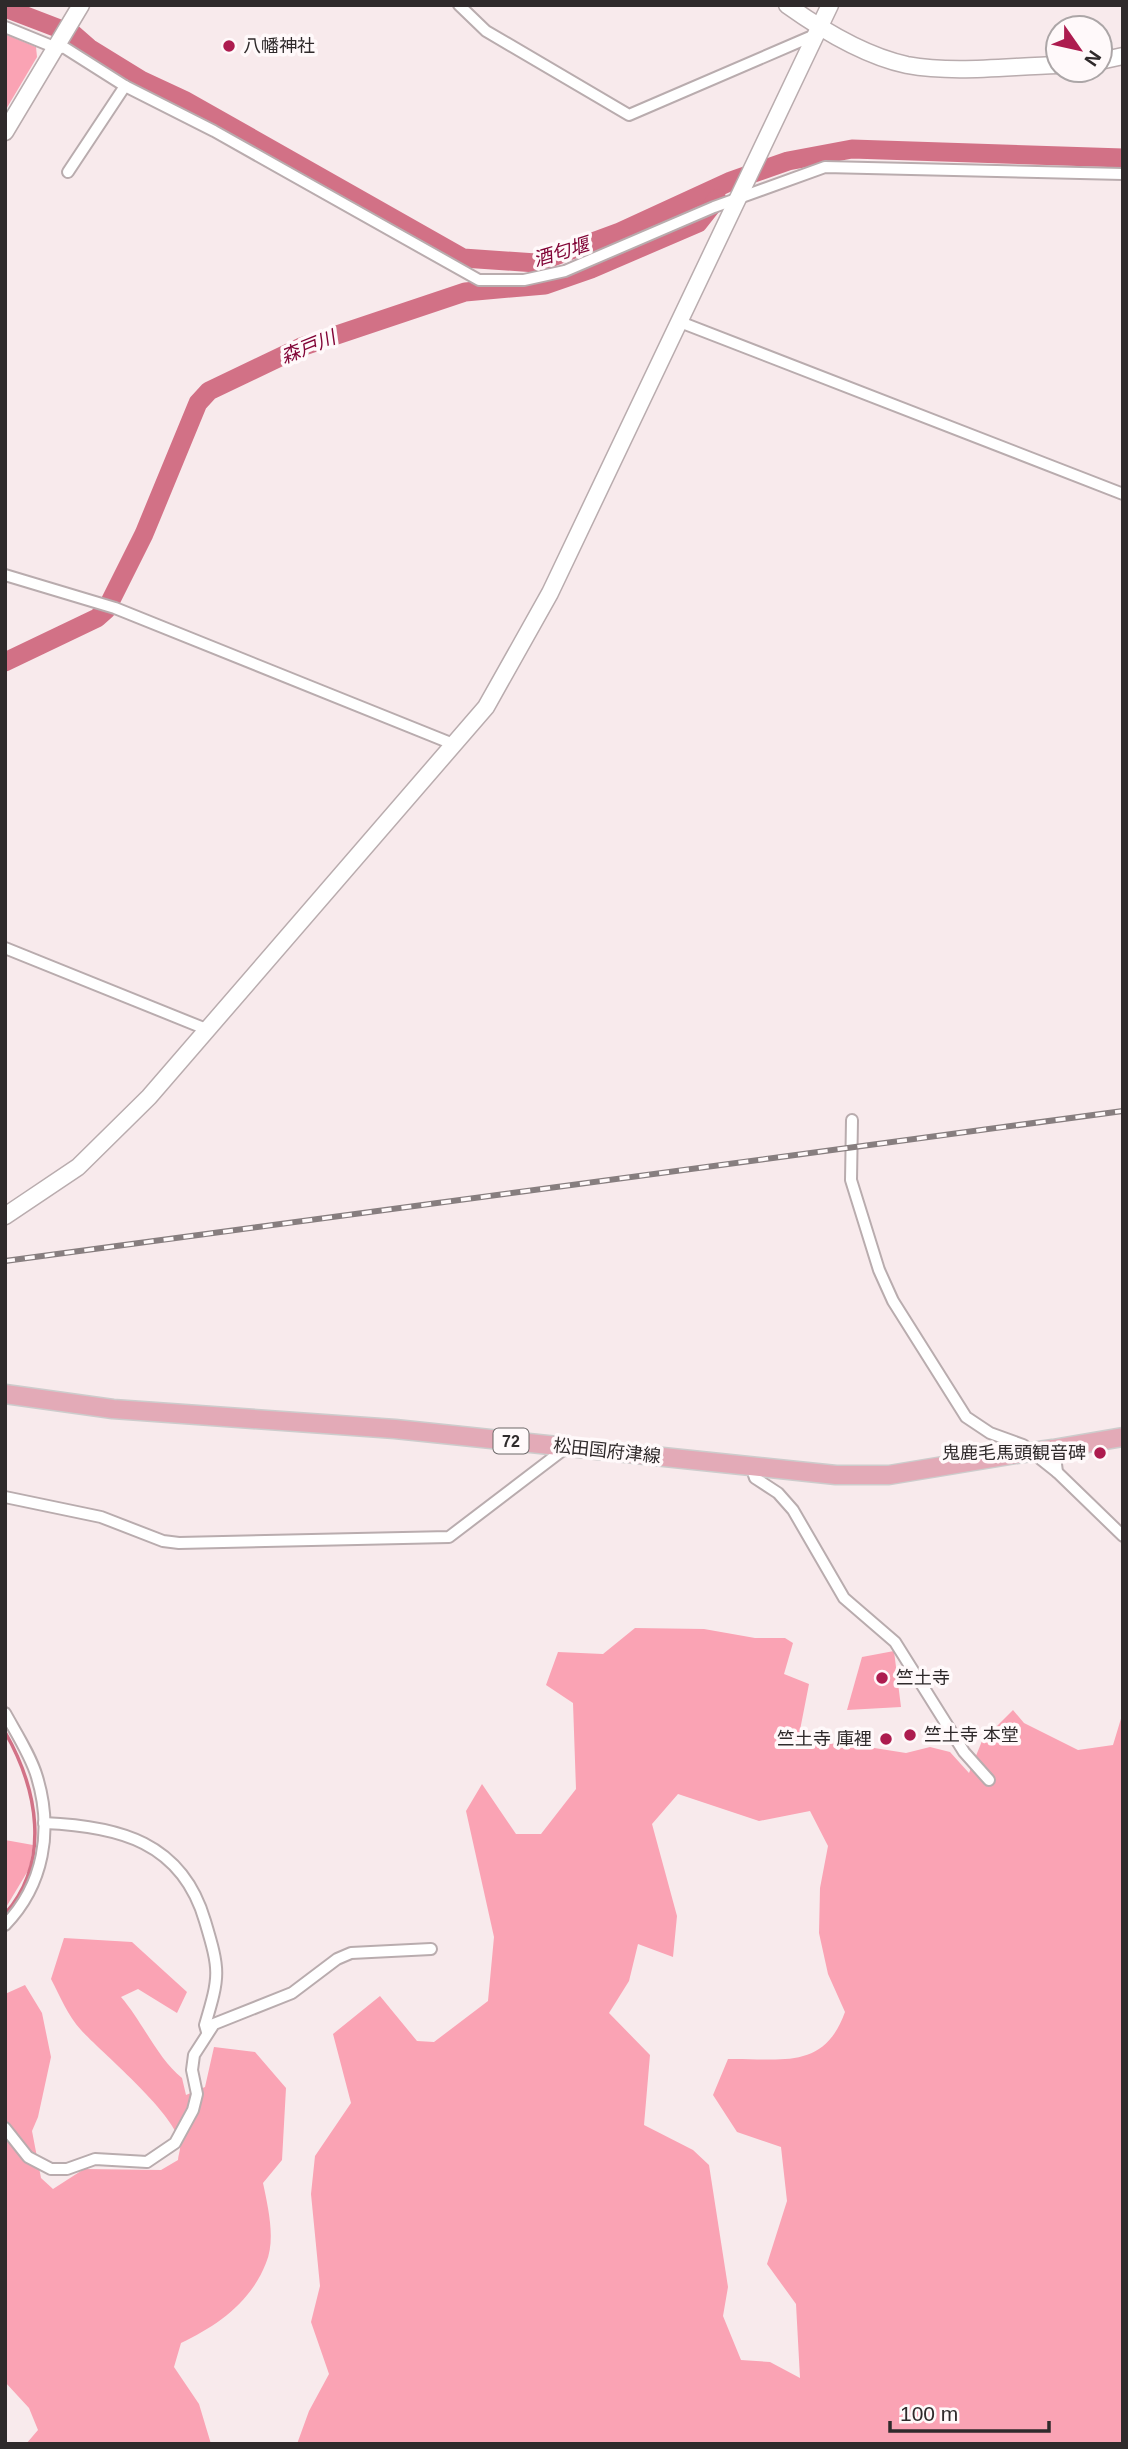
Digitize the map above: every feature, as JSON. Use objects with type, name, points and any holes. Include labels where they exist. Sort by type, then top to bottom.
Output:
[{"type":"main road","name":"松田国府津線","points":[[5,1394],[113,1409],[395,1429],[836,1475],[889,1475],[1123,1437]]},
{"type":"street","points":[[458,5],[486,31],[629,115],[818,31]]},
{"type":"street","points":[[787,5],[818,31],[907,65],[946,68],[1044,65]]},
{"type":"street","points":[[5,1216],[78,1167],[149,1097],[486,707],[512,665],[680,322],[830,5]]},
{"type":"street","points":[[5,132],[76,11]]},
{"type":"street","points":[[5,27],[54,47],[65,47],[125,86],[214,131],[479,280],[524,280],[565,271],[825,167],[1123,173]]},
{"type":"street","points":[[68,172],[125,86]]},
{"type":"street","points":[[680,322],[1123,494]]},
{"type":"street","points":[[5,575],[109,606],[453,744]]},
{"type":"street","points":[[5,948],[206,1029]]},
{"type":"street","points":[[852,1120],[851,1180],[879,1270],[893,1301],[966,1418],[990,1433],[1023,1445],[1057,1472],[1123,1536]]},
{"type":"street","points":[[985,1460],[990,1433]]},
{"type":"street","points":[[5,1497],[101,1517],[163,1541],[178,1543],[449,1537],[567,1447]]},
{"type":"street","points":[[1054,1448],[1057,1472]]},
{"type":"street","points":[[751,1466],[755,1478],[778,1493],[793,1510],[844,1598],[895,1642],[964,1752],[989,1780]]},
{"type":"street","points":[[5,1713],[37,1776],[44,1823],[43,1861],[36,1880],[16,1913],[5,1925]]},
{"type":"street","points":[[44,1823],[92,1825],[135,1839],[159,1852],[190,1882],[199,1901],[217,1965],[216,1987],[205,2025],[207,2032]]},
{"type":"street","points":[[5,2128],[28,2157],[51,2169],[67,2168],[95,2159],[147,2162],[175,2143],[193,2110],[197,2094],[192,2070],[194,2054],[214,2024],[292,1993],[337,1959],[351,1953],[431,1949]]},
{"type":"shaded area","points":[[5,34],[36,47],[37,57],[5,111]]},
{"type":"shaded area","points":[[635,1628],[704,1629],[755,1638],[785,1638],[793,1643],[784,1674],[809,1684],[800,1730],[807,1743],[849,1744],[906,1753],[930,1747],[950,1752],[969,1773],[982,1741],[1013,1710],[1024,1723],[1078,1750],[1113,1745],[1123,1712],[1123,2444],[297,2444],[309,2411],[329,2374],[311,2322],[320,2286],[311,2194],[315,2156],[351,2103],[333,2034],[380,1996],[417,2041],[434,2042],[488,2001],[494,1937],[466,1811],[482,1784],[516,1834],[541,1834],[576,1789],[573,1703],[546,1685],[558,1652],[603,1654]],"holes":[[[678,1794],[759,1821],[810,1811],[828,1846],[820,1888],[819,1933],[828,1974],[845,2012],[836,2031],[813,2053],[783,2059],[728,2059],[713,2095],[737,2132],[781,2147],[787,2201],[767,2264],[796,2304],[800,2378],[770,2362],[741,2360],[723,2316],[728,2287],[709,2165],[693,2150],[644,2125],[650,2055],[609,2013],[629,1981],[638,1944],[673,1957],[677,1916],[652,1824]]]},
{"type":"shaded area","points":[[894,1651],[901,1707],[847,1710],[862,1657]]},
{"type":"shaded area","points":[[5,1840],[33,1845],[29,1869],[5,1909]]},
{"type":"shaded area","points":[[64,1938],[132,1942],[187,1992],[177,2013],[138,1989],[121,1997],[165,2061],[182,2078],[186,2095],[205,2087],[214,2047],[255,2052],[286,2088],[282,2160],[263,2183],[271,2234],[266,2263],[260,2277],[242,2301],[207,2329],[181,2343],[174,2367],[199,2404],[211,2444],[26,2444],[38,2430],[29,2408],[5,2382],[5,1994],[25,1985],[42,2013],[51,2057],[38,2117],[32,2131],[41,2178],[53,2189],[84,2169],[161,2170],[178,2160],[180,2148],[176,2131],[153,2101],[81,2030],[64,2006],[51,1979]]},
{"type":"waterway","name":"酒匂堰","points":[[5,8],[73,34],[89,48],[141,80],[184,100],[463,258],[536,263],[620,232],[731,181],[788,161],[852,149],[1123,158]]},
{"type":"waterway","name":"森戸川","points":[[5,662],[97,618],[106,610],[144,534],[198,403],[209,391],[301,347],[465,292],[545,285],[591,269],[698,223],[717,199]]},
{"type":"waterway","points":[[5,1732],[25,1777],[35,1824],[29,1871],[20,1893],[5,1914]]},
{"type":"railway","points":[[5,1261],[1123,1111]]},
{"type":"place","name":"八幡神社","points":[[229,46]]},
{"type":"place","name":"鬼鹿毛馬頭観音碑","points":[[1100,1453]]},
{"type":"place","name":"竺土寺","points":[[882,1678]]},
{"type":"place","name":"竺土寺 本堂","points":[[910,1735]]},
{"type":"place","name":"竺土寺 庫裡","points":[[886,1739]]}]
